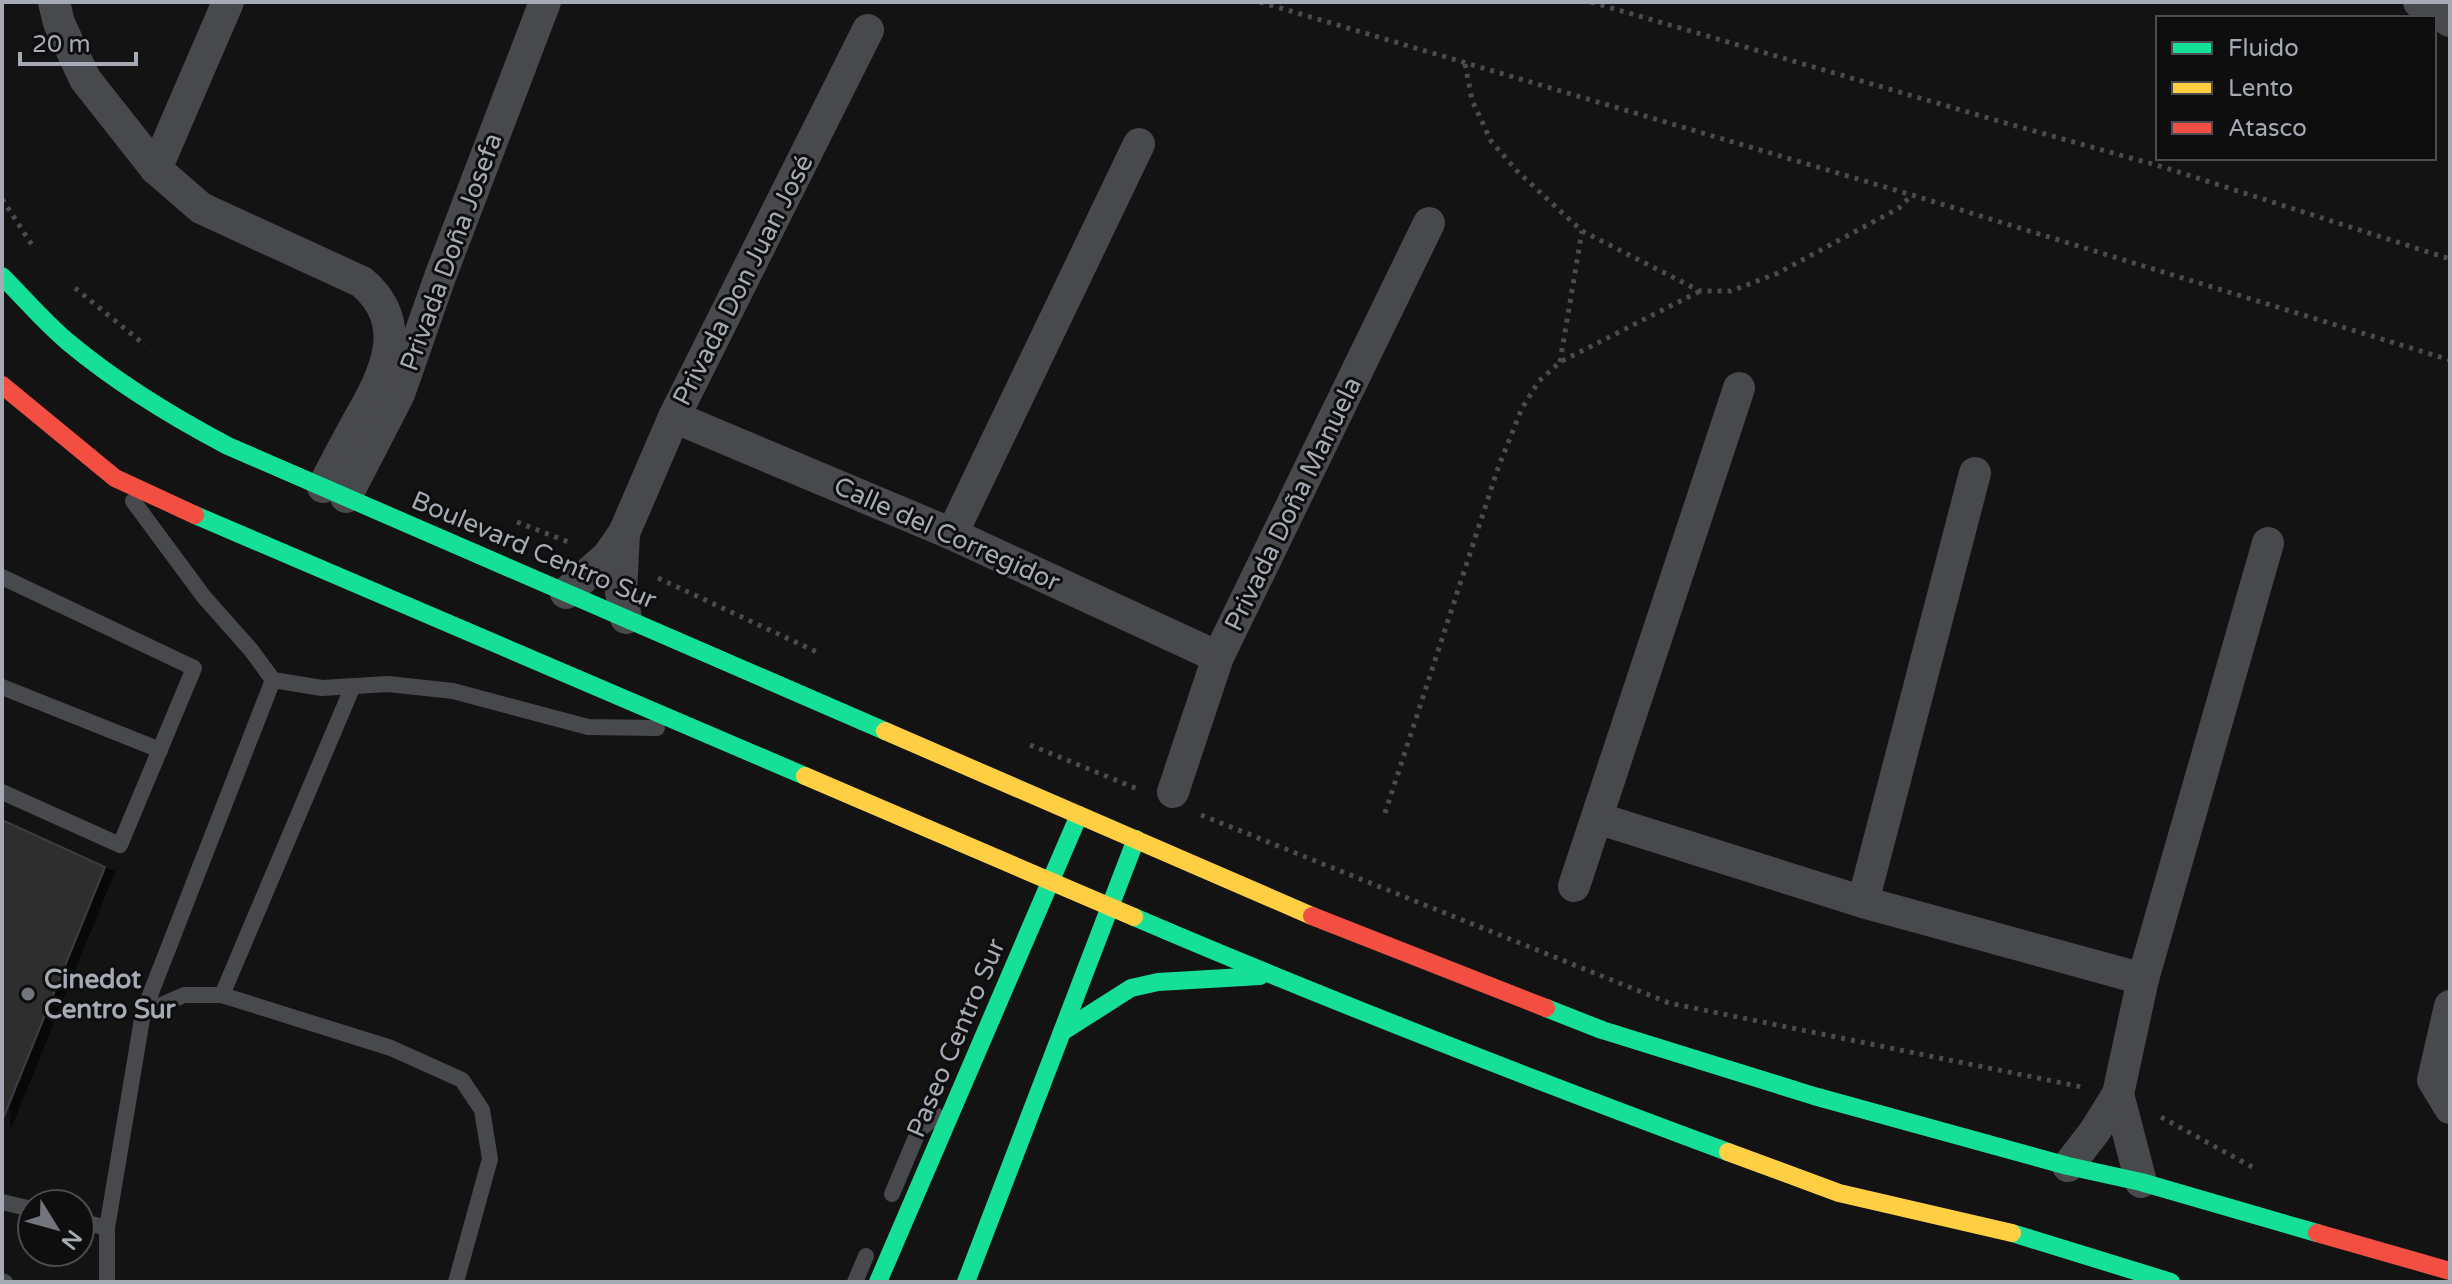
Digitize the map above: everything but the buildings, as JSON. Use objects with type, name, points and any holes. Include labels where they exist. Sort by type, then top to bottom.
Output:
[{"type":"street","points":[[54,2],[59,23],[85,79],[156,169],[228,2]]},
{"type":"street","name":"Privada Doña Josefa","points":[[334,492],[399,394],[440,277],[545,2]]},
{"type":"street","points":[[2419,2],[2450,21]]},
{"type":"street","name":"Privada Don Juan José","points":[[566,593],[608,556],[624,533],[674,417],[868,30]]},
{"type":"street","points":[[952,534],[1139,144]]},
{"type":"street","name":"Privada Doña Josefa","points":[[156,169],[201,208],[362,282],[377,295],[386,312],[390,344],[376,390],[334,492]]},
{"type":"street","name":"Privada Doña Manuela","points":[[1173,792],[1218,657],[1429,223]]},
{"type":"street","name":"Boulevard Centro Sur","points":[[2,276],[66,340],[117,381],[165,413],[228,446],[1319,919],[1602,1030],[1814,1096],[2068,1166],[2141,1182],[2450,1271]]},
{"type":"street","points":[[2,385],[115,478],[149,496],[1270,975],[1564,1091],[1839,1193],[2009,1232],[2171,1282]]},
{"type":"street","points":[[1574,886],[1739,388]]},
{"type":"street","name":"Calle del Corregidor","points":[[674,417],[952,534],[1218,657]]},
{"type":"street","points":[[1863,902],[1975,473]]},
{"type":"street","name":"Privada Don Juan José","points":[[624,533],[621,592],[626,618]]},
{"type":"street","points":[[2068,1166],[2118,1094],[2143,979],[2268,543]]},
{"type":"street","name":"Paseo Centro Sur","points":[[878,1282],[957,1100],[1029,950],[1051,882],[1079,815]]},
{"type":"street","points":[[1597,818],[1863,902],[2143,979]]},
{"type":"street","points":[[966,1282],[1136,839]]},
{"type":"street","points":[[1068,956],[1087,967]]},
{"type":"street","points":[[1062,1032],[1131,988],[1158,982],[1270,975]]},
{"type":"street","points":[[2450,1006],[2433,1080],[2450,1108]]},
{"type":"street","points":[[2118,1094],[2141,1182]]},
{"type":"lane","points":[[115,478],[204,597],[273,680],[322,688],[388,684],[453,691],[588,727],[693,729]]},
{"type":"lane","points":[[2,577],[194,668],[120,845],[2,792]]},
{"type":"lane","points":[[107,1282],[107,1228],[143,1013],[273,680]]},
{"type":"lane","points":[[222,995],[353,686]]},
{"type":"lane","points":[[2,687],[160,750]]},
{"type":"lane","points":[[143,1013],[184,995],[222,995],[391,1048],[462,1080],[482,1110],[490,1159],[456,1282]]},
{"type":"lane","points":[[885,1210],[919,1130],[957,1100]]},
{"type":"lane","points":[[96,1225],[107,1228]]},
{"type":"lane","points":[[855,1282],[874,1238]]},
{"type":"path","points":[[1260,2],[1912,195],[2450,360]]},
{"type":"path","points":[[1591,2],[2163,167],[2450,259]]},
{"type":"path","points":[[1465,64],[1472,100],[1491,141],[1517,171],[1582,231],[1700,291]]},
{"type":"path","points":[[1385,813],[1498,468],[1522,408],[1539,381],[1560,362],[1700,291],[1731,291],[1778,273],[1899,208],[1912,195]]},
{"type":"path","points":[[1560,362],[1582,231]]},
{"type":"traffic: fast","points":[[2,276],[87,357],[145,398],[228,446],[885,731]]},
{"type":"traffic: fast","points":[[195,515],[805,776]]},
{"type":"traffic: fast","points":[[878,1282],[1079,815]]},
{"type":"traffic: fast","points":[[966,1282],[1136,839]]},
{"type":"traffic: fast","points":[[1134,917],[1430,1038],[1728,1152]]},
{"type":"traffic: fast","points":[[1062,1032],[1131,988],[1158,982],[1260,976]]},
{"type":"traffic: fast","points":[[1546,1008],[1602,1030],[1814,1096],[2068,1166],[2141,1182],[2317,1233]]},
{"type":"traffic: fast","points":[[2012,1233],[2171,1282]]},
{"type":"traffic: slow","points":[[885,731],[1312,916]]},
{"type":"traffic: slow","points":[[805,776],[1134,917]]},
{"type":"traffic: slow","points":[[1728,1152],[1839,1193],[2012,1233]]},
{"type":"traffic: jam","points":[[2,385],[115,478],[195,515]]},
{"type":"traffic: jam","points":[[1312,916],[1546,1008]]},
{"type":"traffic: jam","points":[[2317,1233],[2450,1271]]},
{"type":"place","name":"Cinedot Centro Sur","points":[[28,994]]}]
